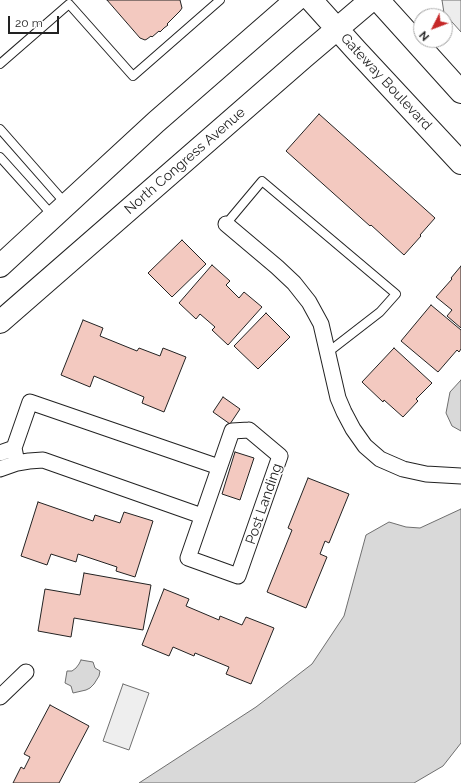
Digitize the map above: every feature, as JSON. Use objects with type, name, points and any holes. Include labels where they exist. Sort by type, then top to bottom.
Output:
[{"type":"main road","points":[[0,266],[156,122],[296,0]]},
{"type":"main road","name":"Gateway Boulevard","points":[[311,0],[461,163]]},
{"type":"main road","name":"North Congress Avenue","points":[[0,322],[371,0]]},
{"type":"main road","points":[[378,0],[461,92]]},
{"type":"street","points":[[226,224],[277,267],[294,283],[309,302],[321,324],[338,398],[353,429],[365,446],[380,458],[403,469],[426,474],[461,476]]},
{"type":"street","points":[[17,463],[14,448],[30,402],[219,466]]},
{"type":"street","name":"Post Landing","points":[[249,430],[280,456],[238,576],[188,558],[219,466],[232,431],[249,430]]},
{"type":"street","points":[[0,453],[14,448]]},
{"type":"street","points":[[0,469],[17,463],[43,460],[202,516]]},
{"type":"street","points":[[0,697],[26,672]]},
{"type":"lane","points":[[0,64],[68,2],[133,76],[220,0]]},
{"type":"lane","points":[[0,129],[60,211]]},
{"type":"lane","points":[[0,157],[60,211]]},
{"type":"lane","points":[[226,224],[262,181],[396,294],[380,312],[327,353]]},
{"type":"shaded area","points":[[442,0],[461,0],[461,32],[453,23],[453,8],[443,8]]},
{"type":"shaded area","points":[[461,380],[461,431],[452,426],[446,413],[450,392]]},
{"type":"shaded area","points":[[461,509],[461,743],[443,766],[414,783],[139,783],[256,707],[312,664],[344,616],[366,535],[389,522],[406,527],[420,528]]},
{"type":"shaded area","points":[[81,660],[93,662],[95,668],[100,671],[99,676],[90,688],[73,693],[71,686],[65,683],[67,671],[72,671],[76,668]]},
{"type":"shaded area","points":[[123,684],[149,693],[129,750],[103,741]]},
{"type":"building","points":[[107,0],[180,0],[182,8],[160,32],[159,31],[152,37],[151,36],[145,40],[140,38]]},
{"type":"building","points":[[319,114],[435,218],[404,255],[286,151]]},
{"type":"building","points":[[182,240],[206,264],[172,297],[148,273]]},
{"type":"building","points":[[212,265],[230,281],[226,285],[239,298],[244,292],[262,307],[228,345],[212,330],[215,327],[200,314],[196,319],[179,303]]},
{"type":"building","points":[[461,266],[461,328],[447,316],[452,310],[436,297]]},
{"type":"building","points":[[431,305],[461,330],[461,349],[459,352],[457,350],[438,372],[401,341]]},
{"type":"building","points":[[266,313],[290,337],[258,369],[234,346]]},
{"type":"building","points":[[83,320],[103,328],[100,336],[137,351],[139,348],[160,356],[163,348],[186,357],[164,412],[142,403],[144,397],[94,376],[90,387],[61,375]]},
{"type":"building","points":[[394,348],[432,383],[416,399],[418,401],[403,417],[384,400],[383,402],[362,382]]},
{"type":"building","points":[[223,397],[240,409],[230,424],[213,412]]},
{"type":"building","points":[[235,452],[254,458],[240,500],[222,494]]},
{"type":"building","points":[[308,478],[349,494],[329,543],[325,541],[320,554],[327,557],[306,608],[267,592],[292,530],[288,528]]},
{"type":"building","points":[[38,502],[93,521],[95,515],[120,523],[124,512],[153,521],[135,577],[116,571],[117,567],[78,554],[76,562],[51,554],[47,565],[21,556]]},
{"type":"building","points":[[84,573],[151,585],[143,630],[74,618],[71,637],[38,631],[45,589],[80,595]]},
{"type":"building","points":[[164,589],[189,599],[186,606],[219,620],[220,616],[242,625],[246,617],[274,628],[251,684],[226,674],[229,667],[195,653],[194,656],[173,647],[169,656],[142,645]]},
{"type":"building","points":[[50,705],[89,726],[59,783],[13,783],[21,767],[24,769],[30,757],[24,754]]}]
